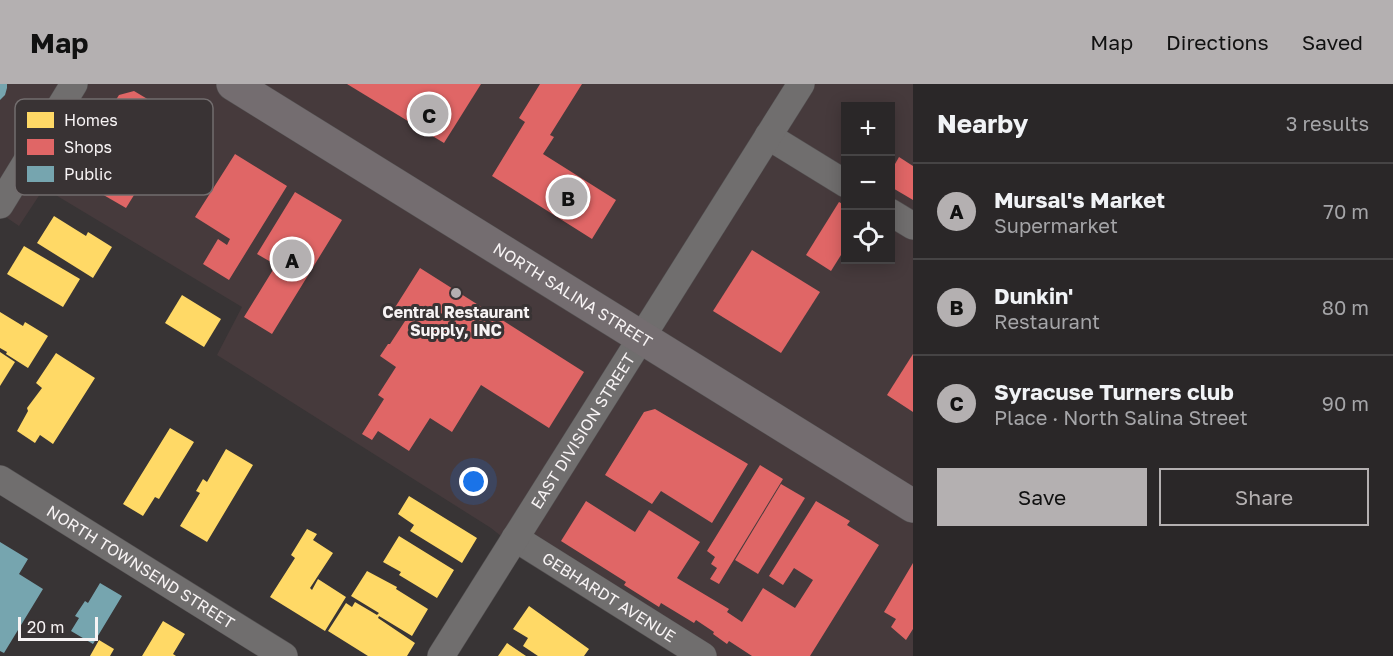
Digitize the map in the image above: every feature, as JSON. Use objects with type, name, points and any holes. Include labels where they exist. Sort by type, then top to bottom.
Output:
[{"type":"main road","name":"NORTH SALINA STREET","points":[[233,84],[913,506]]},
{"type":"street","points":[[65,99],[74,84]]},
{"type":"street","name":"EAST DIVISION STREET","points":[[441,656],[801,84]]},
{"type":"street","points":[[768,136],[841,181]]},
{"type":"street","points":[[0,205],[15,180]]},
{"type":"street","points":[[895,215],[913,226]]},
{"type":"street","name":"NORTH TOWNSEND STREET","points":[[0,479],[284,656]]},
{"type":"street","name":"GEBHARDT AVENUE","points":[[515,538],[703,656]]},
{"type":"shaded area","points":[[0,84],[913,84],[913,656],[682,656],[545,571],[491,528],[217,355],[242,307],[56,195],[213,195],[213,99],[15,99],[15,195],[39,195],[19,226],[0,213]]},
{"type":"building: Homes","points":[[54,216],[86,236],[88,232],[112,247],[93,278],[37,243]]},
{"type":"building: Homes","points":[[24,246],[80,279],[63,307],[7,274]]},
{"type":"building: Homes","points":[[182,295],[221,319],[204,347],[165,323]]},
{"type":"building: Homes","points":[[0,312],[23,326],[25,322],[48,336],[28,368],[0,348]]},
{"type":"building: Homes","points":[[0,352],[15,362],[0,386]]},
{"type":"building: Homes","points":[[56,353],[95,378],[53,444],[40,435],[35,443],[17,431],[28,411],[27,408],[42,388],[36,383]]},
{"type":"building: Homes","points":[[170,428],[194,442],[159,499],[155,497],[143,516],[123,504]]},
{"type":"building: Homes","points":[[226,449],[253,465],[207,542],[180,526],[200,493],[196,491],[203,479],[207,482]]},
{"type":"building: Homes","points":[[409,496],[477,538],[462,563],[410,531],[414,525],[398,514]]},
{"type":"building: Homes","points":[[307,529],[317,534],[313,540],[333,553],[310,588],[312,590],[318,579],[346,597],[325,631],[270,597],[295,558],[291,555]]},
{"type":"building: Homes","points":[[399,536],[454,570],[437,598],[399,575],[401,572],[383,562]]},
{"type":"building: Homes","points":[[367,571],[397,587],[396,589],[428,609],[412,636],[379,616],[378,618],[415,643],[407,656],[368,656],[328,631],[346,603],[352,607],[355,602],[377,615],[379,613],[351,596]]},
{"type":"building: Homes","points":[[529,606],[589,649],[584,656],[538,656],[523,646],[528,638],[513,629]]},
{"type":"building: Homes","points":[[163,621],[185,634],[173,654],[176,656],[142,656]]},
{"type":"building: Homes","points":[[99,640],[114,649],[110,656],[90,656]]},
{"type":"building: Homes","points":[[507,643],[526,656],[498,656]]},
{"type":"building: Shops","points":[[347,84],[481,84],[444,143]]},
{"type":"building: Shops","points":[[540,84],[582,84],[550,135],[554,137],[543,154],[616,200],[592,239],[492,176],[525,122],[519,118]]},
{"type":"building: Shops","points":[[134,91],[147,99],[116,99],[119,95]]},
{"type":"building: Shops","points":[[235,154],[287,186],[229,280],[203,264],[218,239],[227,245],[230,239],[195,217],[209,195],[213,195],[213,189]]},
{"type":"building: Shops","points":[[899,157],[913,166],[913,200],[895,189],[895,164]]},
{"type":"building: Shops","points":[[295,192],[342,220],[272,334],[244,317],[276,265],[257,254]]},
{"type":"building: Shops","points":[[104,195],[134,195],[126,208]]},
{"type":"building: Shops","points":[[839,202],[841,203],[841,255],[831,271],[806,255]]},
{"type":"building: Shops","points":[[752,250],[820,292],[781,353],[713,311]]},
{"type":"building: Shops","points":[[420,268],[584,372],[549,428],[481,385],[452,432],[430,418],[409,451],[378,431],[372,440],[362,434],[384,399],[378,395],[396,367],[380,356],[407,318],[394,309]]},
{"type":"building: Shops","points":[[913,354],[913,412],[887,395]]},
{"type":"building: Shops","points":[[655,409],[748,464],[712,523],[661,491],[652,504],[605,475],[644,412]]},
{"type":"building: Shops","points":[[760,465],[783,479],[719,584],[710,579],[717,568],[711,564],[715,557],[707,551]]},
{"type":"building: Shops","points":[[781,484],[805,498],[758,574],[735,560]]},
{"type":"building: Shops","points":[[586,501],[635,532],[649,510],[700,542],[677,578],[729,609],[727,612],[742,622],[763,588],[795,608],[813,580],[794,568],[783,585],[769,576],[816,501],[850,521],[847,525],[879,545],[810,656],[752,656],[729,641],[727,644],[696,620],[694,623],[661,603],[659,607],[624,585],[626,582],[561,541]]},
{"type":"building: Shops","points":[[913,563],[913,629],[906,640],[891,627],[896,619],[884,612]]},
{"type":"building: Public","points":[[0,84],[7,84],[7,88],[0,100]]},
{"type":"building: Public","points":[[0,542],[28,559],[19,574],[43,589],[4,653],[0,651]]},
{"type":"building: Public","points":[[100,583],[122,596],[93,644],[71,631],[79,618],[75,616],[85,601],[88,603]]},
{"type":"place","name":"Syracuse Turners club","points":[[429,114]]},
{"type":"place","name":"Dunkin'","points":[[568,197]]},
{"type":"place","name":"Mursal's Market","points":[[292,259]]},
{"type":"place","name":"Central Restaurant Supply, INC","points":[[456,293]]}]
